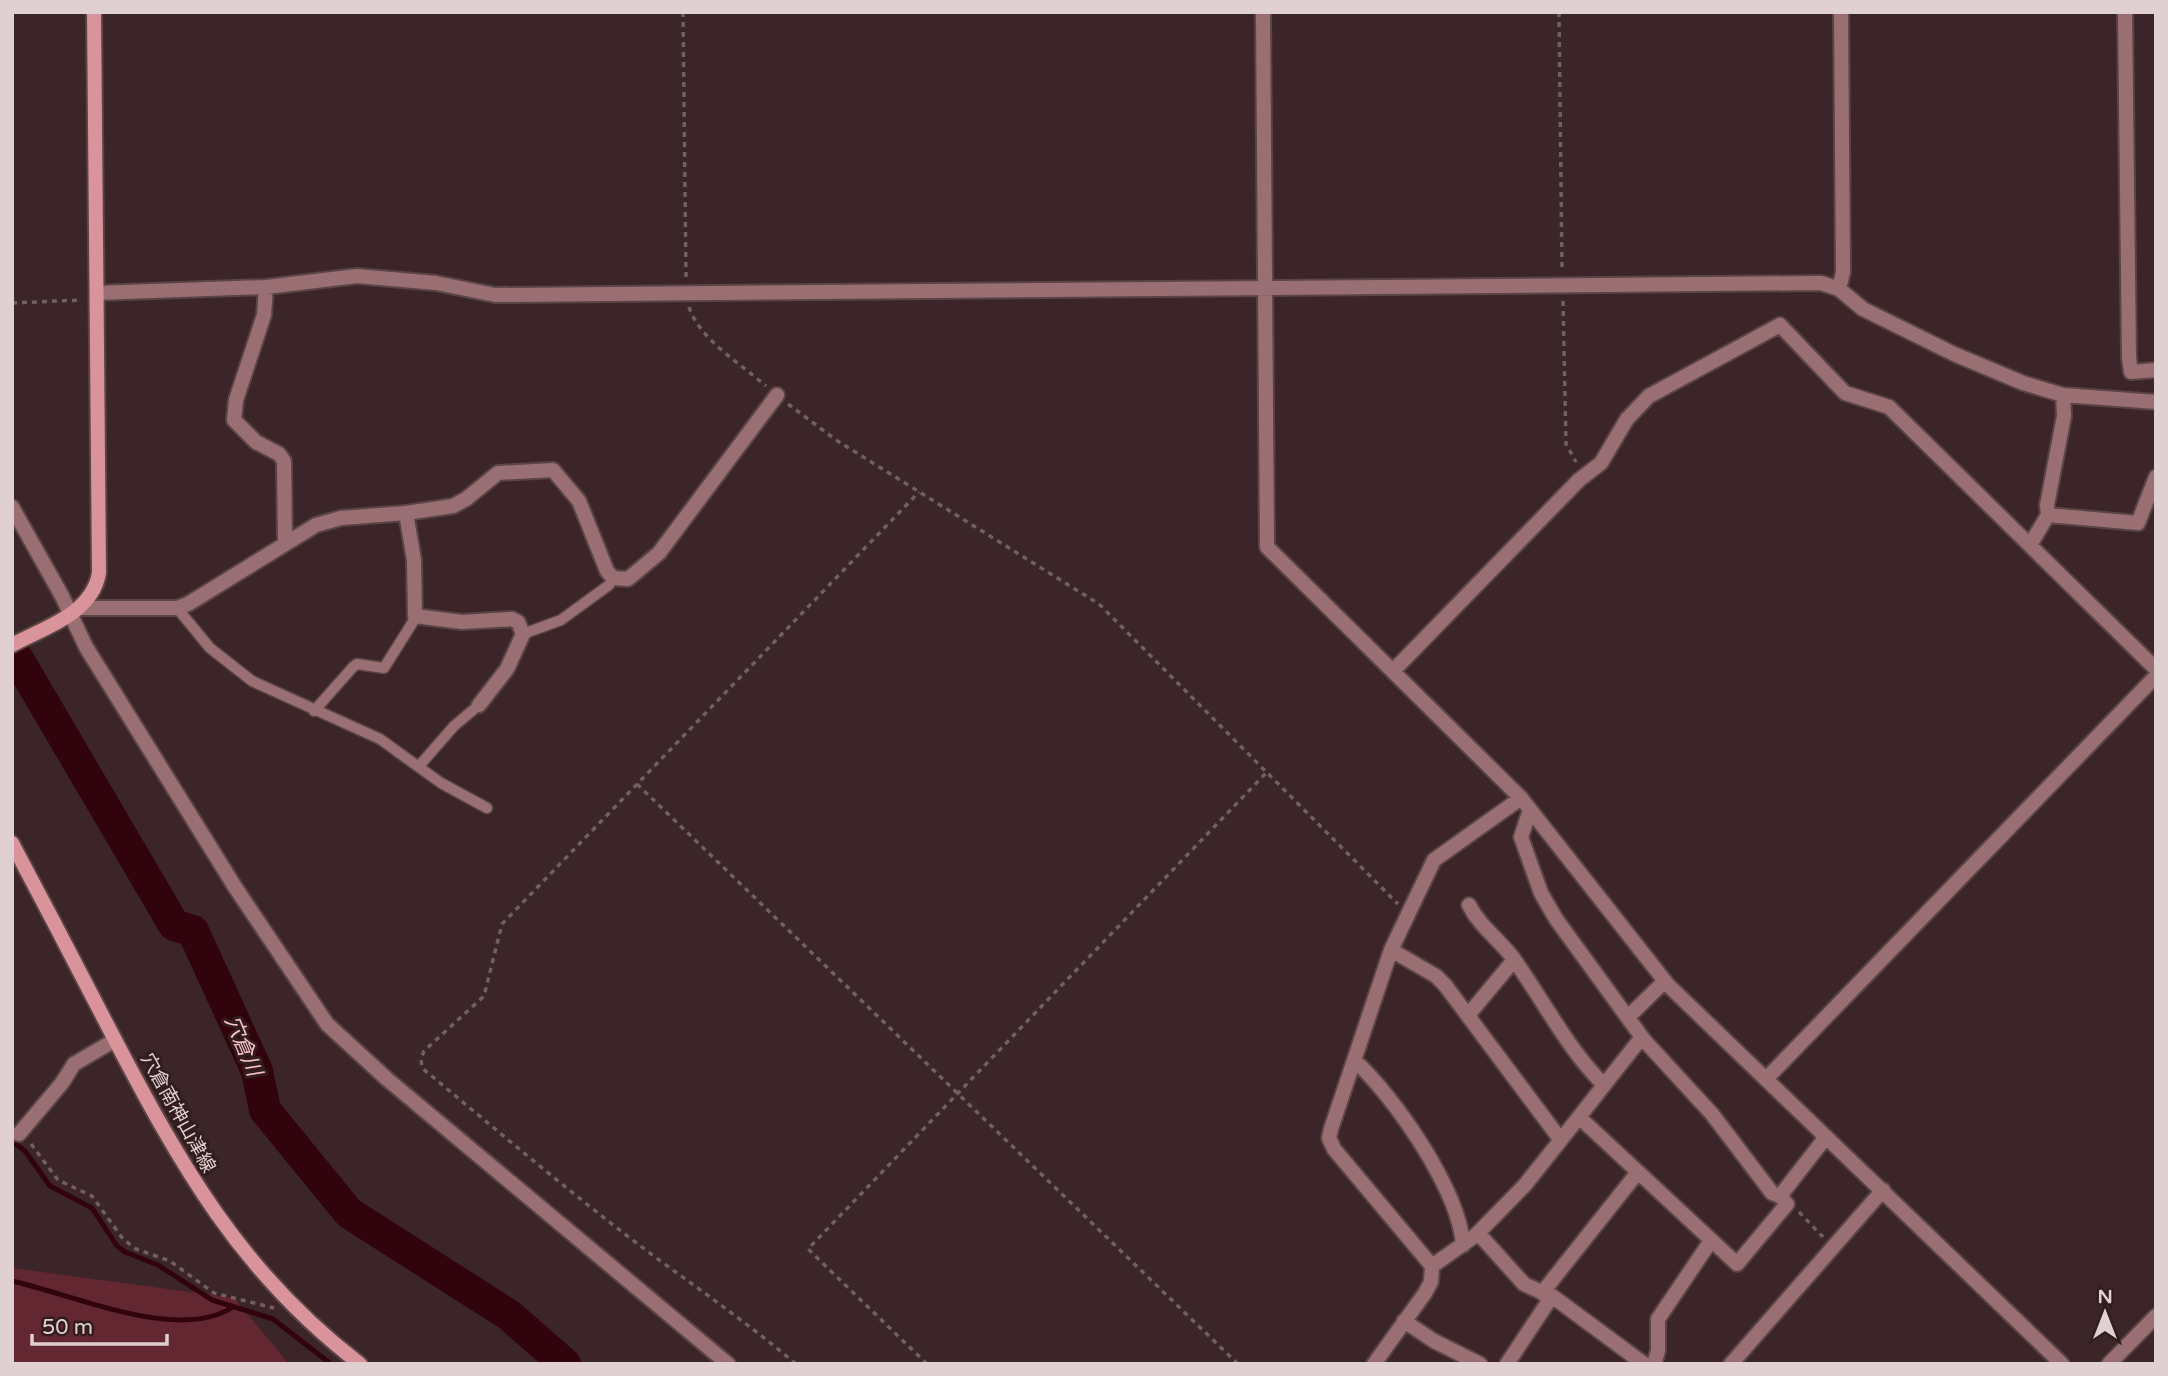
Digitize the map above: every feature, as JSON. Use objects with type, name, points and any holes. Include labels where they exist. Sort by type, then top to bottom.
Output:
[{"type":"street","points":[[12,645],[72,613],[91,597],[99,573],[94,12]]},
{"type":"street","points":[[1263,12],[1267,547],[1525,804],[1665,981],[2062,1364]]},
{"type":"street","points":[[1839,289],[1843,272],[1841,12]]},
{"type":"street","points":[[2125,12],[2129,358],[2131,372],[2156,370]]},
{"type":"street","points":[[97,296],[266,286],[357,276],[436,283],[495,295],[1803,282],[1832,285],[1863,309],[2002,375],[2063,395],[2156,402]]},
{"type":"street","points":[[266,286],[264,315],[236,400],[234,420],[256,442],[279,454],[284,461],[285,542]]},
{"type":"street","points":[[1393,671],[1601,463],[1627,419],[1649,396],[1780,325],[1845,393],[1889,407],[2156,669]]},
{"type":"street","points":[[2030,545],[2048,515],[2047,505],[2064,416],[2063,395]]},
{"type":"street","points":[[72,613],[177,608],[188,604],[316,525],[341,518],[453,506],[467,499],[498,473],[553,470],[579,501],[607,571],[613,578],[628,579],[659,553],[777,396]]},
{"type":"street","points":[[2048,515],[2138,523],[2156,477]]},
{"type":"street","points":[[12,507],[72,613],[86,647],[235,887],[327,1024],[387,1079],[728,1364]]},
{"type":"street","points":[[406,513],[414,560],[413,610],[416,617],[462,622],[512,619],[518,622],[523,635],[507,669],[480,705]]},
{"type":"street","points":[[1766,1079],[2156,676]]},
{"type":"street","points":[[1374,1364],[1431,1282],[1433,1266],[1334,1149],[1329,1138],[1391,950],[1434,860],[1525,804]]},
{"type":"street","points":[[1525,804],[1521,836],[1541,892],[1556,919],[1642,1037],[1712,1114],[1772,1193],[1783,1200]]},
{"type":"street","name":"穴倉南神山津線","points":[[12,843],[183,1165],[217,1217],[250,1262],[321,1334],[360,1364]]},
{"type":"street","points":[[1469,905],[1477,921],[1514,960],[1564,1038],[1604,1085]]},
{"type":"street","points":[[1391,950],[1436,976],[1469,1014],[1560,1139]]},
{"type":"street","points":[[1469,1014],[1514,960]]},
{"type":"street","points":[[1628,1017],[1665,981]]},
{"type":"street","points":[[1433,1266],[1478,1233],[1525,1185],[1642,1037]]},
{"type":"street","points":[[19,1134],[74,1064],[115,1040]]},
{"type":"street","points":[[1354,1060],[1369,1074],[1439,1174],[1455,1205],[1463,1245]]},
{"type":"street","points":[[1579,1117],[1710,1242],[1737,1264],[1826,1138]]},
{"type":"street","points":[[1507,1364],[1547,1294],[1638,1172]]},
{"type":"street","points":[[1731,1364],[1883,1190]]},
{"type":"street","points":[[1478,1233],[1524,1284],[1547,1294],[1644,1364]]},
{"type":"street","points":[[1654,1364],[1658,1352],[1658,1319],[1710,1242]]},
{"type":"street","points":[[2109,1364],[2156,1316]]},
{"type":"street","points":[[1404,1321],[1434,1341],[1480,1364]]},
{"type":"lane","points":[[523,635],[561,620],[609,585],[613,578]]},
{"type":"lane","points":[[177,608],[190,626],[235,669],[252,681],[380,739],[441,783],[487,808]]},
{"type":"lane","points":[[314,711],[353,667],[384,668],[416,617]]},
{"type":"lane","points":[[419,766],[454,726],[480,705]]},
{"type":"path","points":[[684,12],[686,293],[692,316],[777,396],[836,440],[1099,604],[1410,915]]},
{"type":"path","points":[[1559,12],[1566,444],[1586,476]]},
{"type":"path","points":[[12,303],[97,296]]},
{"type":"path","points":[[796,1364],[743,1318],[656,1257],[565,1186],[422,1068],[424,1051],[484,996],[502,924],[919,492]]},
{"type":"path","points":[[927,1364],[808,1249],[1267,772]]},
{"type":"path","points":[[637,784],[1238,1364]]},
{"type":"path","points":[[19,1134],[36,1149],[58,1180],[92,1196],[124,1239],[136,1248],[170,1261],[214,1293],[269,1307],[293,1306]]},
{"type":"path","points":[[1783,1200],[1792,1205],[1834,1248]]},
{"type":"shaded area","points":[[12,1268],[234,1298],[289,1364],[12,1364]]},
{"type":"waterway","name":"穴倉川","points":[[12,649],[174,925],[193,931],[257,1071],[265,1110],[349,1213],[509,1315],[565,1364]]},
{"type":"waterway","points":[[12,1141],[25,1151],[50,1186],[92,1208],[117,1246],[125,1252],[158,1265],[212,1300],[273,1319],[331,1364]]},
{"type":"waterway","points":[[12,1281],[155,1318],[184,1320],[210,1317],[233,1307]]}]
